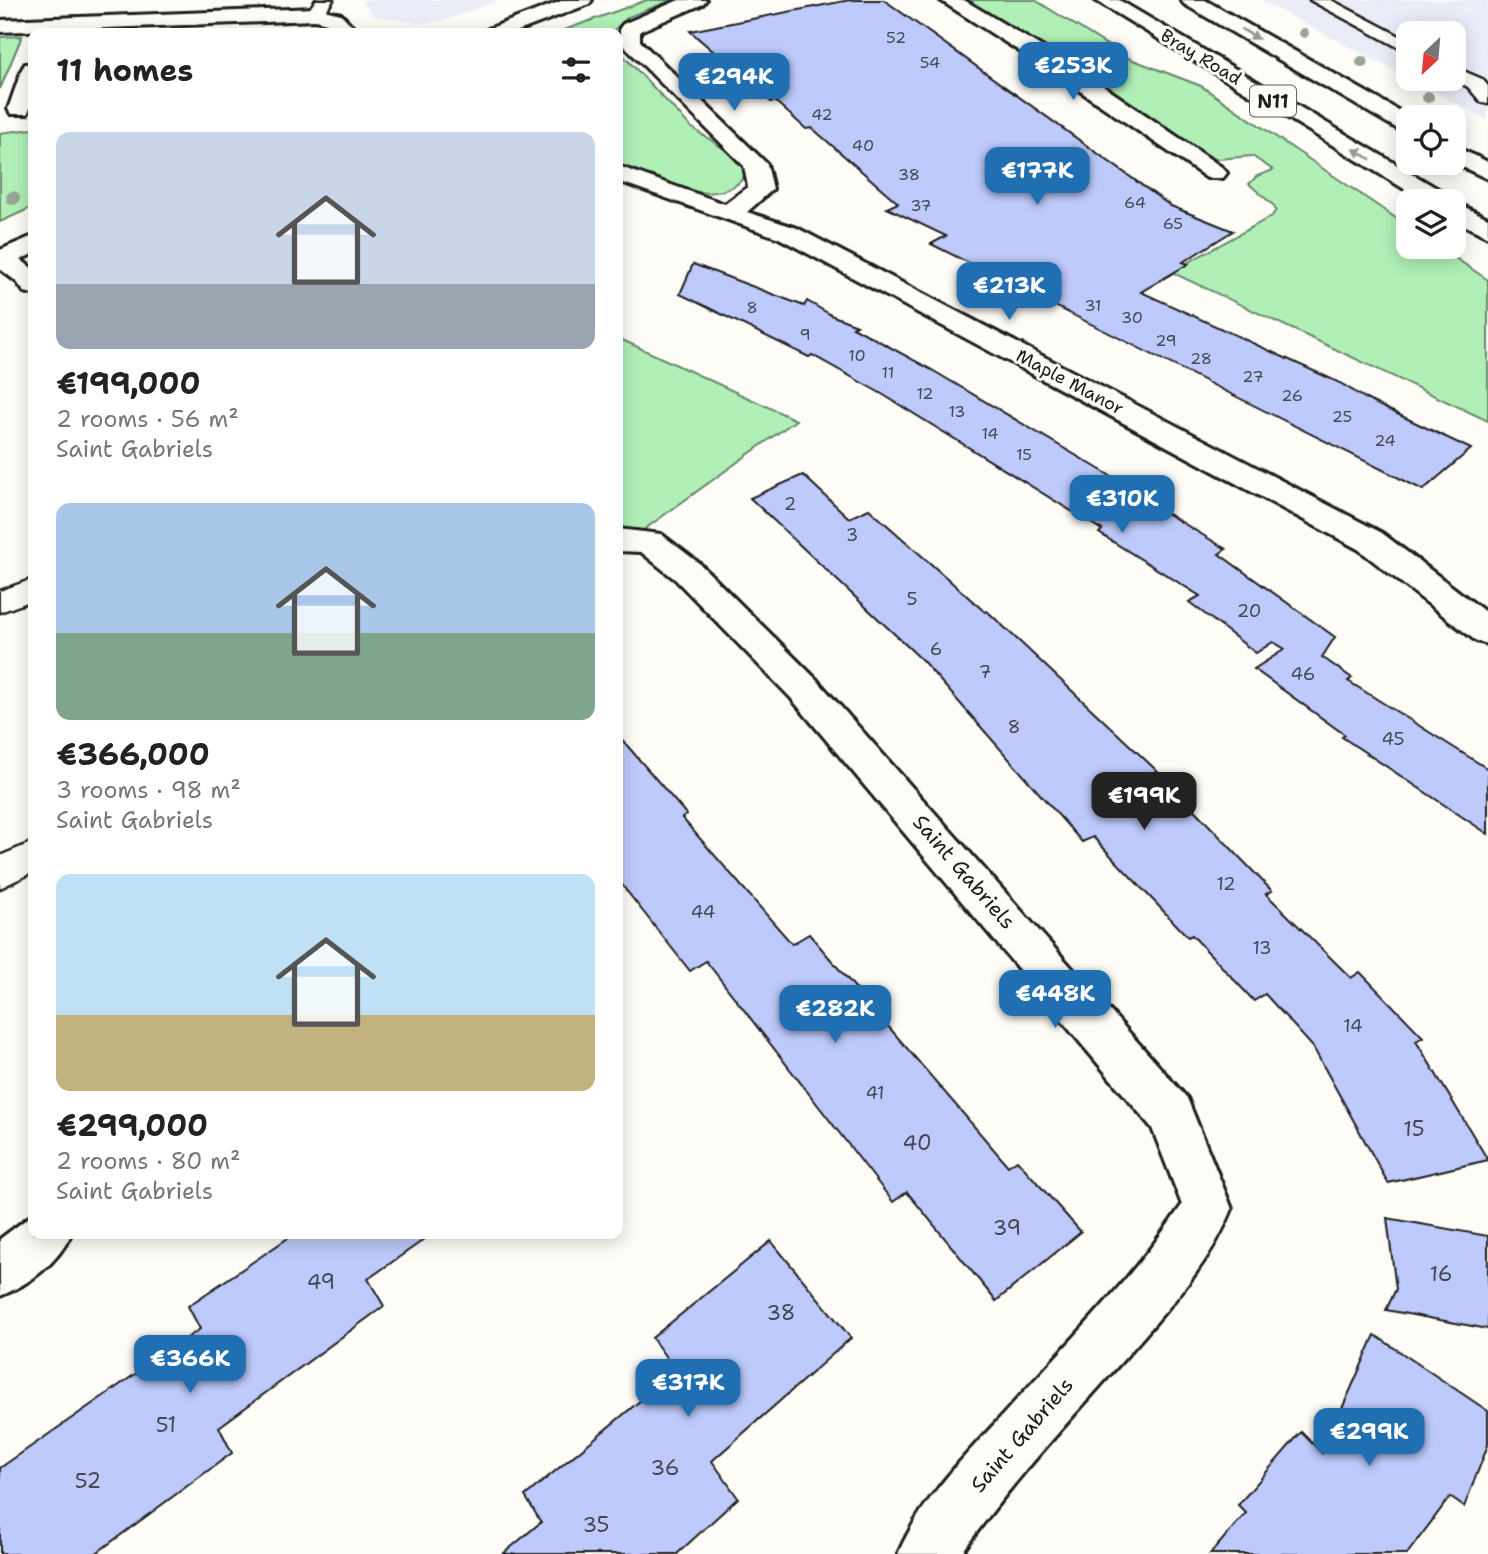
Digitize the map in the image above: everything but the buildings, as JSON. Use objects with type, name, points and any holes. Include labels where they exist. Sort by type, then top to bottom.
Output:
[{"type":"main road","points":[[508,28],[582,0]]},
{"type":"main road","points":[[696,0],[630,28],[630,42],[755,164],[761,189],[727,214]]},
{"type":"main road","points":[[950,0],[1066,71],[1215,173]]},
{"type":"main road","name":"Bray Road","points":[[1105,0],[1421,189]]},
{"type":"main road","name":"N11","points":[[1191,0],[1396,118]]},
{"type":"main road","points":[[60,28],[320,7],[344,28]]},
{"type":"main road","points":[[0,26],[32,28]]},
{"type":"main road","points":[[19,109],[28,83]]},
{"type":"main road","points":[[1466,160],[1488,172]]},
{"type":"main road","name":"Maple Manor","points":[[623,175],[727,214],[788,233],[1370,541],[1488,632]]},
{"type":"main road","points":[[1466,216],[1488,229]]},
{"type":"main road","points":[[1,260],[28,246]]},
{"type":"main road","points":[[1,260],[28,278]]},
{"type":"main road","name":"Saint Gabriels","points":[[623,540],[649,542],[688,572],[813,699],[1170,1114],[1208,1209],[1167,1271],[973,1489],[927,1554]]},
{"type":"main road","points":[[0,1271],[40,1239]]},
{"type":"lane","points":[[1318,0],[1396,41]]},
{"type":"lane","points":[[1466,78],[1475,83],[1488,98]]},
{"type":"lane","points":[[0,602],[28,591]]},
{"type":"lane","points":[[0,873],[28,859]]},
{"type":"shaded area","points":[[362,0],[498,0],[446,20],[420,23],[374,16]]},
{"type":"shaded area","points":[[1260,0],[1488,0],[1488,120],[1466,108],[1466,105],[1459,105],[1433,91],[1466,91],[1466,21],[1396,21],[1396,71]]},
{"type":"green space","points":[[647,0],[672,0],[628,17],[616,28],[570,28]]},
{"type":"green space","points":[[962,0],[1035,0],[1128,58],[1201,86],[1396,218],[1396,259],[1457,259],[1488,280],[1488,421],[1171,272],[1272,216],[1276,210],[1273,205],[1249,184],[1257,176],[1273,170],[1252,156],[1218,159],[1198,153],[1077,67]]},
{"type":"green space","points":[[22,36],[0,89],[0,37]]},
{"type":"green space","points":[[623,55],[691,127],[745,163],[745,174],[740,182],[720,191],[691,191],[660,182],[623,166]]},
{"type":"green space","points":[[28,130],[28,209],[0,222],[0,133]]},
{"type":"green space","points":[[623,340],[796,420],[635,536],[623,537]]}]
